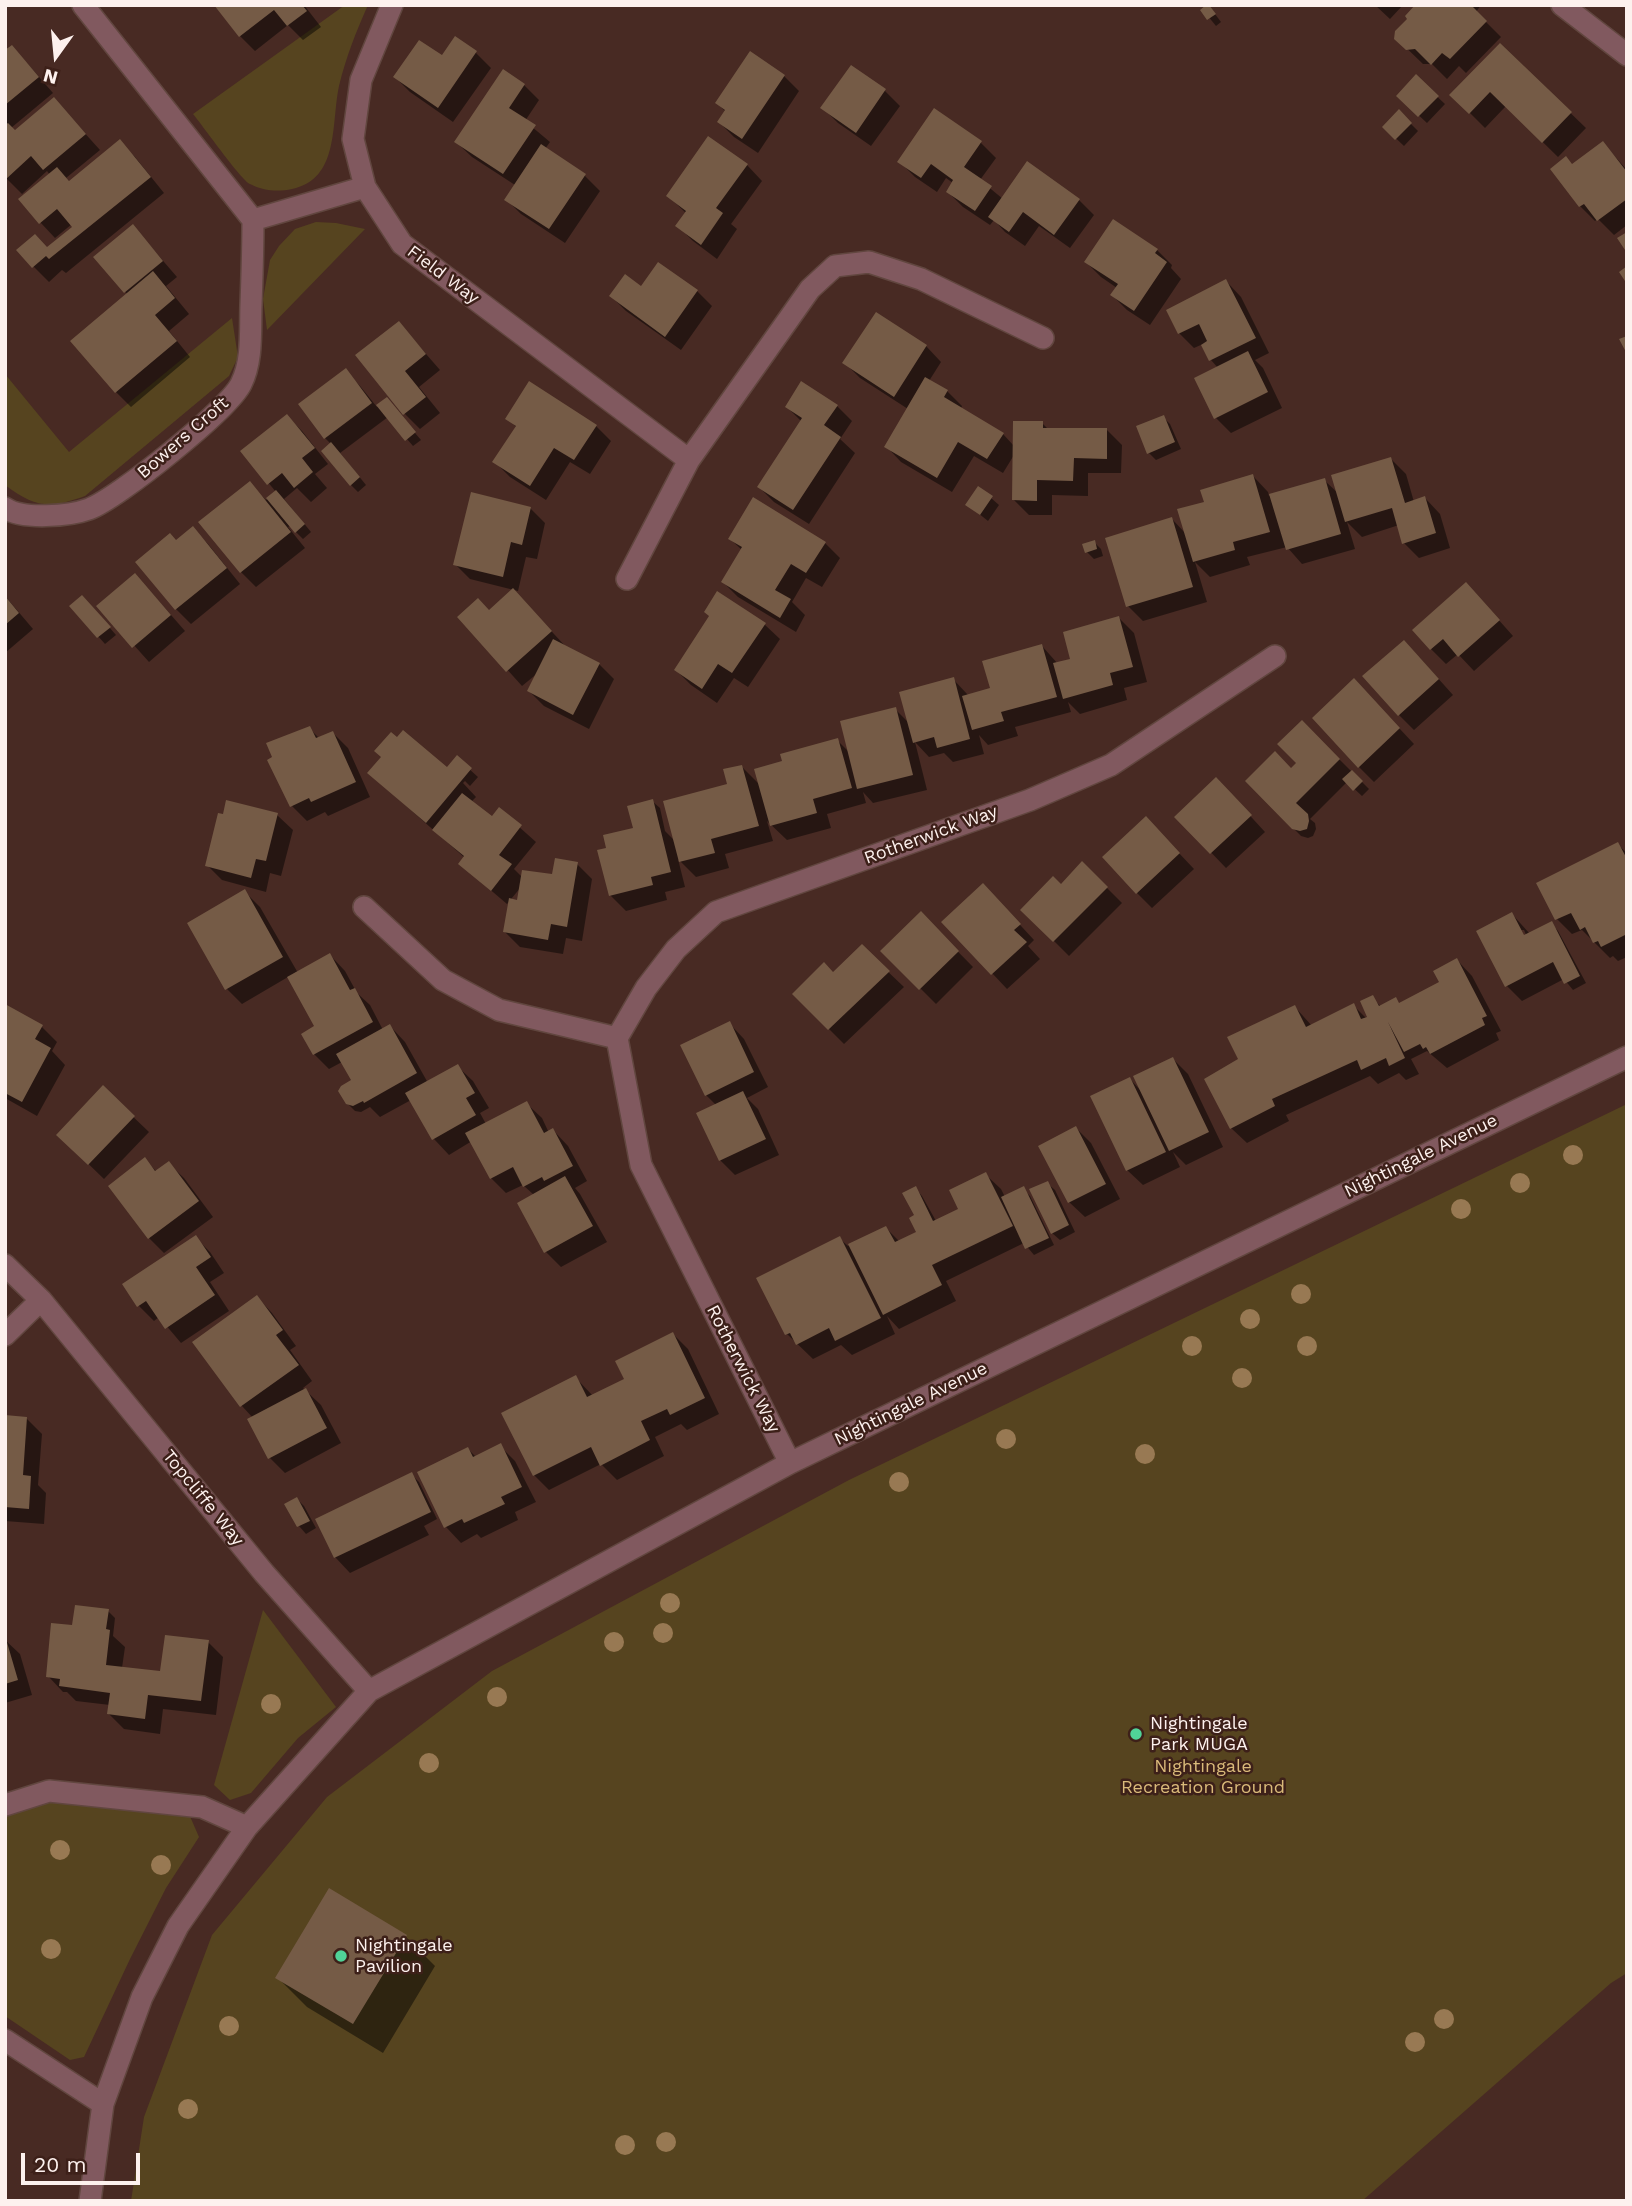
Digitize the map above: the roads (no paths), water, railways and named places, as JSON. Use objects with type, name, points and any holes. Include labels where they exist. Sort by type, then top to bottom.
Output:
[{"type":"street","points":[[83,5],[253,220],[365,187]]},
{"type":"street","name":"Field Way","points":[[392,5],[361,80],[353,139],[365,187],[402,244],[689,460]]},
{"type":"street","points":[[1562,5],[1627,55]]},
{"type":"street","name":"Bowers Croft","points":[[5,508],[12,513],[51,516],[89,509],[127,487],[221,408],[241,386],[249,359],[253,220]]},
{"type":"street","points":[[627,579],[689,460],[810,289],[835,266],[869,262],[921,279],[1043,338]]},
{"type":"street","name":"Rotherwick Way","points":[[790,1463],[641,1165],[617,1038],[646,989],[676,948],[716,912],[1030,800],[1111,765],[1275,656]]},
{"type":"street","points":[[364,908],[443,979],[499,1010],[617,1038]]},
{"type":"street","name":"Nightingale Avenue","points":[[90,2201],[103,2104],[142,1997],[178,1926],[247,1827],[369,1691],[790,1463],[1627,1057]]},
{"type":"street","name":"Topcliffe Way","points":[[5,1265],[41,1300],[264,1573],[369,1691]]},
{"type":"street","points":[[5,1335],[41,1300]]},
{"type":"street","points":[[5,1805],[49,1791],[202,1807],[247,1827]]},
{"type":"street","points":[[5,2040],[103,2104]]},
{"type":"place","name":"Nightingale Park MUGA","points":[[1136,1734]]},
{"type":"place","name":"Nightingale Pavilion","points":[[341,1956]]},
{"type":"park label","name":"Nightingale Recreation Ground","points":[[1203,1777]]}]
